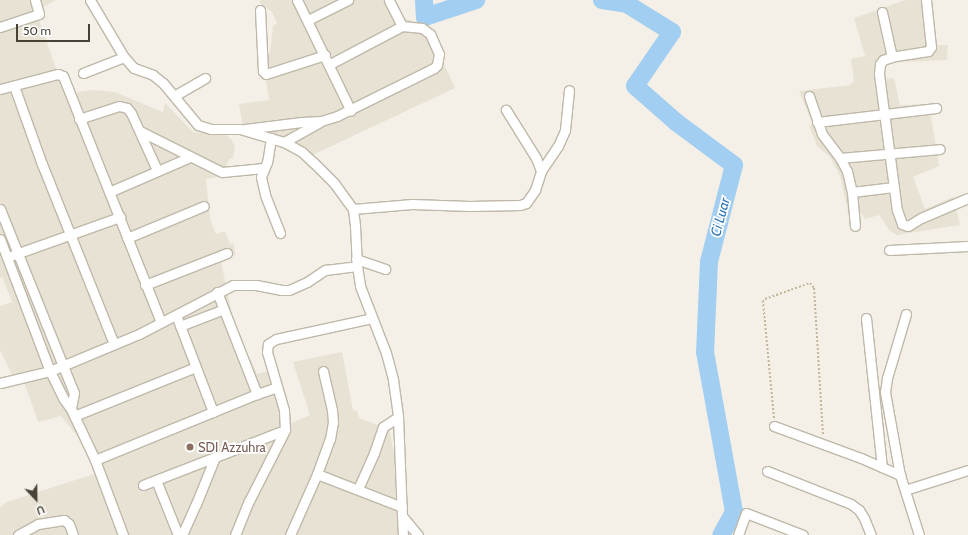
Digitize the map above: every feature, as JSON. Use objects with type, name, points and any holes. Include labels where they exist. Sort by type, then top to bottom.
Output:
[{"type":"street","points":[[0,27],[39,14],[35,0]]},
{"type":"street","points":[[90,0],[124,58],[134,68],[153,75],[163,83],[198,125],[211,129],[240,129],[321,121]]},
{"type":"street","points":[[297,0],[330,64],[351,111]]},
{"type":"street","points":[[308,20],[348,0]]},
{"type":"street","points":[[389,0],[402,26]]},
{"type":"street","points":[[926,0],[930,47],[928,51],[892,56],[880,64],[879,74],[883,115],[897,210],[904,226],[908,226],[921,218],[968,198]]},
{"type":"street","points":[[260,10],[263,70],[266,74],[325,54]]},
{"type":"street","points":[[882,12],[892,56]]},
{"type":"street","points":[[284,142],[321,121],[351,111],[437,65],[439,54],[428,31],[422,28],[402,26],[330,64]]},
{"type":"street","points":[[83,73],[124,58]]},
{"type":"street","points":[[0,89],[60,74],[62,76],[161,322]]},
{"type":"street","points":[[174,96],[205,78]]},
{"type":"street","points":[[14,86],[111,347]]},
{"type":"street","points":[[353,209],[412,204],[520,205],[531,198],[540,178],[541,171],[558,146],[565,130],[569,90]]},
{"type":"street","points":[[809,96],[817,122],[826,142],[840,158],[847,171],[852,192],[855,226]]},
{"type":"street","points":[[79,119],[119,106],[123,106],[130,110],[157,170]]},
{"type":"street","points":[[817,122],[936,108]]},
{"type":"street","points":[[506,110],[536,158],[541,171]]},
{"type":"street","points":[[240,129],[284,142],[302,152],[334,183],[353,209],[356,226],[356,263],[360,286],[391,368],[398,417],[403,535]]},
{"type":"street","points":[[140,131],[222,172],[264,168]]},
{"type":"street","points":[[271,138],[267,162],[261,174],[262,185],[280,233]]},
{"type":"street","points":[[840,158],[940,149]]},
{"type":"street","points":[[109,192],[190,157]]},
{"type":"street","points":[[852,192],[894,187]]},
{"type":"street","points":[[127,238],[204,206]]},
{"type":"street","points":[[0,209],[19,253],[74,393],[73,412]]},
{"type":"street","points":[[7,258],[120,218]]},
{"type":"street","points":[[0,239],[50,371],[63,398],[73,412],[95,460],[123,535]]},
{"type":"street","points":[[889,250],[968,246]]},
{"type":"street","points":[[145,285],[227,253]]},
{"type":"street","points":[[0,383],[50,371],[111,347],[176,315],[233,284],[289,290],[307,282],[326,270],[356,263],[385,269]]},
{"type":"street","points":[[217,292],[257,394]]},
{"type":"street","points":[[180,326],[224,309]]},
{"type":"street","points":[[906,314],[887,378],[885,392],[900,475],[919,535]]},
{"type":"street","points":[[176,315],[213,412]]},
{"type":"street","points":[[235,535],[249,501],[285,430],[284,410],[267,352],[268,344],[276,338],[372,318]]},
{"type":"street","points":[[866,318],[882,467]]},
{"type":"street","points":[[73,412],[196,367]]},
{"type":"street","points":[[290,535],[317,474],[330,439],[333,422],[332,410],[323,371]]},
{"type":"street","points":[[95,460],[277,387]]},
{"type":"street","points":[[358,489],[374,453],[383,427],[398,417]]},
{"type":"street","points":[[774,426],[900,475]]},
{"type":"street","points":[[143,485],[285,430]]},
{"type":"street","points":[[180,535],[196,504],[215,457]]},
{"type":"street","points":[[905,490],[968,470]]},
{"type":"street","points":[[767,471],[851,504],[859,510],[871,535]]},
{"type":"street","points":[[317,474],[402,507]]},
{"type":"street","points":[[156,480],[180,535]]},
{"type":"street","points":[[738,535],[746,513],[804,535]]},
{"type":"street","points":[[402,516],[418,535]]},
{"type":"street","points":[[18,535],[38,524],[64,520],[69,524],[73,535]]},
{"type":"path","points":[[774,426],[763,302],[765,299],[810,283],[814,288],[823,444]]},
{"type":"shaded area","points":[[0,0],[56,0],[36,11],[66,97],[82,91],[96,90],[115,92],[163,112],[165,103],[193,132],[226,135],[231,139],[235,146],[233,159],[230,158],[223,172],[217,171],[217,177],[206,179],[210,219],[216,234],[225,231],[230,244],[233,243],[236,255],[220,257],[232,314],[242,342],[257,374],[268,371],[289,423],[310,415],[293,362],[342,352],[353,410],[357,411],[359,418],[389,429],[396,463],[403,521],[410,535],[0,535],[0,507],[7,502],[97,473],[79,438],[61,416],[38,422],[24,382],[16,383],[0,350],[0,306],[12,302],[2,277],[0,278]]},
{"type":"shaded area","points":[[260,0],[392,0],[401,18],[426,24],[455,88],[304,159],[243,128],[239,104],[269,100],[262,55],[270,53],[273,26],[277,23],[272,12],[260,3]]},
{"type":"shaded area","points":[[905,0],[924,0],[929,24],[934,22],[936,45],[948,45],[947,60],[881,63],[879,80],[894,78],[900,105],[929,104],[939,166],[913,177],[925,209],[953,197],[960,225],[897,235],[890,231],[879,215],[865,219],[862,214],[849,216],[840,176],[830,157],[817,146],[809,126],[813,125],[799,91],[851,85],[851,83],[854,82],[851,59],[865,56],[854,18]]},
{"type":"waterway","name":"Ci Luar","points":[[424,0],[425,17],[476,0]]},
{"type":"waterway","name":"Ci Luar","points":[[602,0],[627,4],[672,32],[635,86],[676,122],[734,165],[709,262],[705,352],[734,512],[721,535]]},
{"type":"place","name":"SDI Azzuhra","points":[[190,447]]}]
